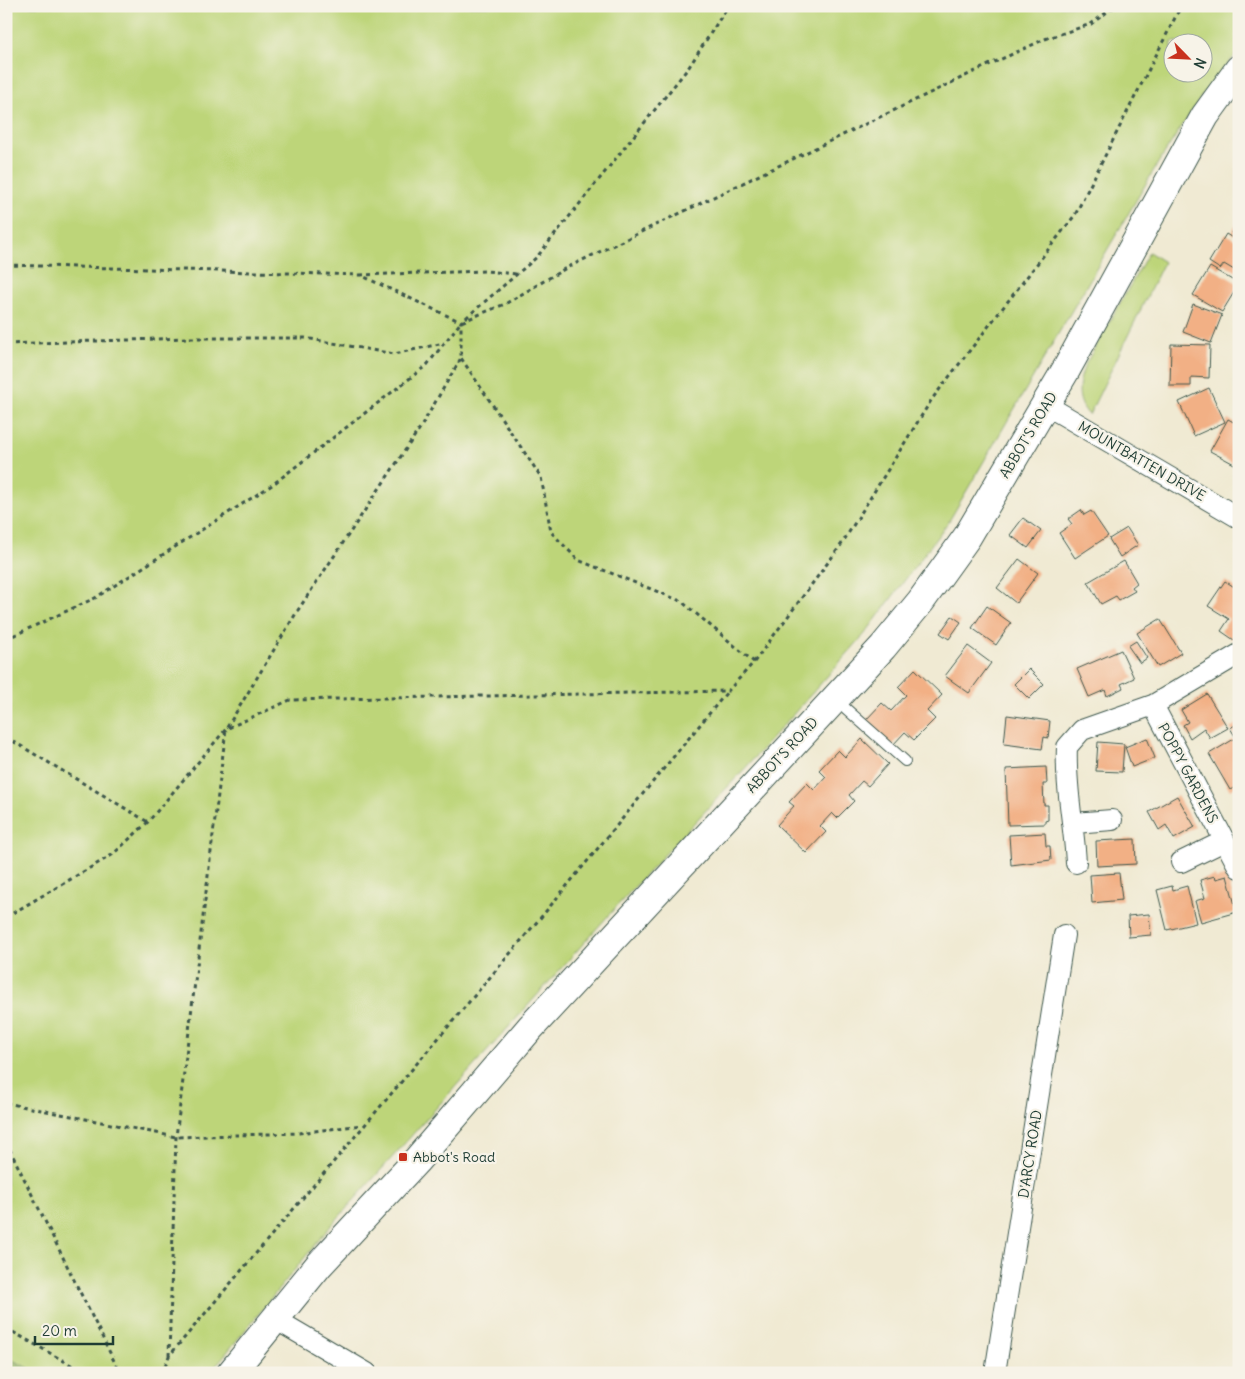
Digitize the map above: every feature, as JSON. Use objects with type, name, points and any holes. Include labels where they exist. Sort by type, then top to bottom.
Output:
[{"type":"street","name":"ABBOT'S ROAD","points":[[232,1373],[319,1265],[416,1160],[530,1028],[883,647],[922,601],[967,537],[1046,405],[1205,116],[1239,69]]},
{"type":"street","name":"MOUNTBATTEN DRIVE","points":[[1046,405],[1239,518]]},
{"type":"street","points":[[1076,863],[1074,822],[1068,794],[1067,747],[1082,730],[1153,705],[1239,654]]},
{"type":"street","name":"POPPY GARDENS","points":[[1153,705],[1239,868]]},
{"type":"street","points":[[1074,822],[1112,820]]},
{"type":"street","points":[[1181,862],[1224,841]]},
{"type":"street","name":"D'ARCY ROAD","points":[[995,1373],[1064,935]]},
{"type":"street","points":[[275,1319],[366,1373]]},
{"type":"lane","points":[[834,699],[905,761]]},
{"type":"path","points":[[6,639],[94,598],[272,485],[427,365],[461,322],[537,257],[690,67],[728,6]]},
{"type":"path","points":[[360,275],[461,322],[504,304],[566,268],[982,68],[1046,39],[1091,24],[1114,6]]},
{"type":"path","points":[[162,1373],[169,1356],[362,1125],[547,910],[754,662],[841,545],[932,399],[1075,215],[1182,6]]},
{"type":"path","points":[[6,265],[360,275],[486,271],[517,274]]},
{"type":"path","points":[[6,917],[112,855],[148,822],[226,729],[298,610],[422,425],[461,358],[461,322]]},
{"type":"path","points":[[6,344],[188,338],[305,338],[394,354],[444,343]]},
{"type":"path","points":[[461,358],[541,477],[551,532],[578,560],[681,601],[754,662]]},
{"type":"path","points":[[226,729],[290,700],[728,691]]},
{"type":"path","points":[[169,1356],[176,1137],[226,729]]},
{"type":"path","points":[[6,737],[148,822]]},
{"type":"path","points":[[6,1103],[176,1137],[299,1133],[362,1125]]},
{"type":"path","points":[[6,1142],[120,1373]]},
{"type":"path","points":[[6,1328],[86,1373]]},
{"type":"green space","points":[[6,6],[1239,6],[1239,51],[1205,91],[1158,163],[949,521],[864,635],[749,764],[616,907],[329,1228],[210,1373],[39,1373],[6,1357]]},
{"type":"green space","points":[[1149,252],[1164,262],[1089,415],[1081,403],[1079,391],[1085,365]]},
{"type":"green space","points":[[6,1357],[39,1373],[6,1373]]},
{"type":"building","points":[[1239,221],[1239,237],[1231,233]]},
{"type":"building","points":[[1226,234],[1239,242],[1239,273],[1224,264],[1220,269],[1209,262]]},
{"type":"building","points":[[1210,267],[1239,284],[1222,312],[1193,295]]},
{"type":"building","points":[[1193,304],[1222,315],[1211,343],[1183,332]]},
{"type":"building","points":[[1171,344],[1210,345],[1209,378],[1191,377],[1191,386],[1170,386]]},
{"type":"building","points":[[1209,388],[1225,422],[1194,436],[1179,402]]},
{"type":"building","points":[[1228,419],[1239,425],[1239,460],[1236,465],[1210,451]]},
{"type":"building","points":[[1081,510],[1084,515],[1091,511],[1108,536],[1075,558],[1059,533],[1072,524],[1068,519]]},
{"type":"building","points":[[1023,518],[1041,531],[1028,548],[1010,535]]},
{"type":"building","points":[[1127,528],[1138,545],[1120,557],[1109,539]]},
{"type":"building","points":[[1019,559],[1038,573],[1016,603],[997,588]]},
{"type":"building","points":[[1124,561],[1137,583],[1132,587],[1135,591],[1119,600],[1116,596],[1101,604],[1088,582]]},
{"type":"building","points":[[1225,581],[1239,590],[1239,633],[1234,640],[1221,631],[1229,619],[1208,606]]},
{"type":"building","points":[[987,606],[1011,623],[996,645],[972,628]]},
{"type":"building","points":[[952,616],[961,622],[949,639],[940,633]]},
{"type":"building","points":[[1160,619],[1181,653],[1158,667],[1137,633]]},
{"type":"building","points":[[1136,641],[1147,658],[1140,663],[1128,646]]},
{"type":"building","points":[[968,646],[991,663],[969,693],[945,676]]},
{"type":"building","points":[[1121,650],[1134,678],[1121,684],[1123,688],[1107,696],[1105,690],[1089,697],[1077,669]]},
{"type":"building","points":[[915,669],[942,695],[927,711],[935,719],[914,740],[905,732],[892,746],[865,721],[882,703],[891,711],[906,695],[898,687]]},
{"type":"building","points":[[1029,669],[1044,684],[1029,699],[1014,684]]},
{"type":"building","points":[[1207,694],[1228,728],[1210,738],[1204,728],[1190,738],[1183,725],[1188,722],[1181,710]]},
{"type":"building","points":[[1007,715],[1050,721],[1048,738],[1044,737],[1042,749],[1004,744]]},
{"type":"building","points":[[1239,723],[1239,733],[1235,736],[1230,728]]},
{"type":"building","points":[[1147,738],[1155,758],[1132,767],[1125,747]]},
{"type":"building","points":[[862,739],[888,764],[868,786],[862,781],[849,795],[854,801],[837,818],[832,813],[820,826],[826,832],[806,853],[777,825],[794,806],[789,802],[807,783],[814,790],[826,777],[819,770],[838,750],[845,757]]},
{"type":"building","points":[[1234,739],[1239,747],[1239,785],[1230,790],[1209,754]]},
{"type":"building","points":[[1098,742],[1124,744],[1122,772],[1096,771]]},
{"type":"building","points":[[1046,767],[1047,784],[1043,784],[1044,805],[1048,805],[1048,820],[1045,821],[1045,824],[1008,825],[1006,769]]},
{"type":"building","points":[[1177,796],[1195,827],[1174,839],[1166,825],[1159,830],[1149,812]]},
{"type":"building","points":[[1045,833],[1046,846],[1050,846],[1051,860],[1011,865],[1009,835]]},
{"type":"building","points":[[1135,839],[1136,864],[1097,866],[1096,841]]},
{"type":"building","points":[[1119,873],[1122,900],[1092,903],[1090,875]]},
{"type":"building","points":[[1215,876],[1216,879],[1227,876],[1237,912],[1201,922],[1195,901],[1205,898],[1200,880]]},
{"type":"building","points":[[1172,886],[1173,890],[1187,886],[1196,923],[1167,930],[1157,890]]},
{"type":"building","points":[[1149,914],[1151,935],[1129,937],[1128,916]]},
{"type":"place","name":"Abbot's Road","points":[[403,1157]]}]
